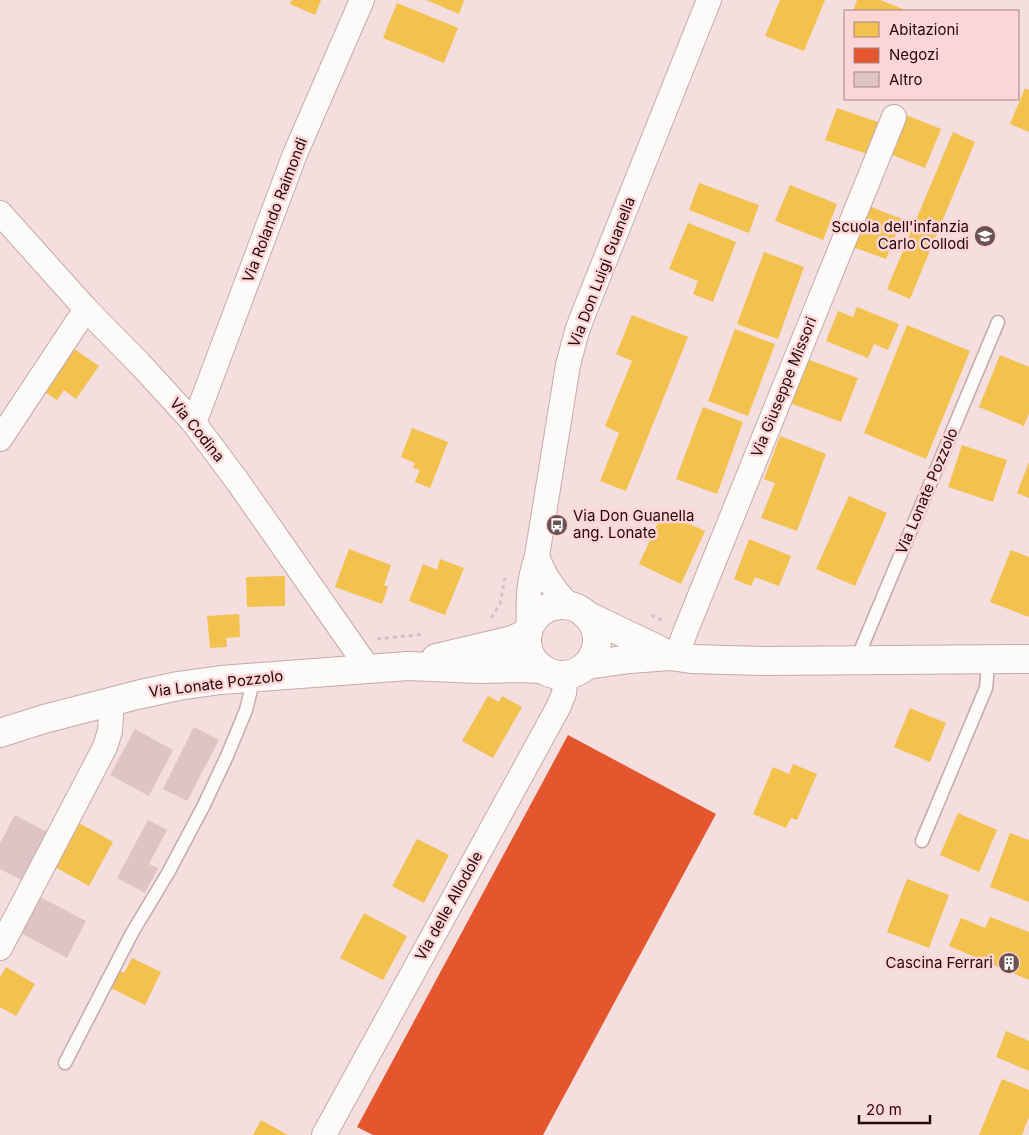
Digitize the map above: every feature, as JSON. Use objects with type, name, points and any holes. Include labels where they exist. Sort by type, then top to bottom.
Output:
[{"type":"street","name":"Via Rolando Raimondi","points":[[194,423],[295,154],[362,0]]},
{"type":"street","name":"Via Don Luigi Guanella","points":[[529,631],[529,586],[537,556],[568,365],[577,332],[710,0]]},
{"type":"street","name":"Via Giuseppe Missori","points":[[673,657],[686,630],[894,117]]},
{"type":"street","name":"Via Codina","points":[[0,213],[86,309],[194,423],[238,482],[368,668]]},
{"type":"street","points":[[0,439],[86,309]]},
{"type":"street","points":[[537,556],[543,573],[560,596],[578,610],[594,625],[597,634],[597,646],[593,656],[565,670],[534,661],[529,651],[527,639],[529,631],[535,618],[544,610],[554,606],[578,610],[673,657]]},
{"type":"street","points":[[408,666],[512,640],[529,631]]},
{"type":"street","points":[[408,666],[565,670],[630,659],[673,657],[764,661],[1029,659]]},
{"type":"street","name":"Via Lonate Pozzolo","points":[[0,733],[112,701],[178,686],[251,677],[408,666]]},
{"type":"street","name":"Via delle Allodole","points":[[324,1135],[559,706],[564,693],[565,670]]},
{"type":"street","points":[[0,948],[105,747],[110,731],[112,701]]},
{"type":"lane","name":"Via Lonate Pozzolo","points":[[856,661],[998,322]]},
{"type":"lane","points":[[922,841],[986,688],[988,678],[987,659]]},
{"type":"lane","points":[[65,1063],[132,933],[168,873],[204,805],[246,710],[251,690],[251,677]]},
{"type":"path","points":[[488,620],[496,612],[500,604],[506,572]]},
{"type":"path","points":[[376,639],[428,634]]},
{"type":"building: Abitazioni","points":[[292,0],[321,0],[315,15],[290,4]]},
{"type":"building: Abitazioni","points":[[426,0],[464,0],[459,14]]},
{"type":"building: Abitazioni","points":[[780,0],[825,0],[804,51],[765,36]]},
{"type":"building: Abitazioni","points":[[857,0],[880,0],[905,10],[853,10]]},
{"type":"building: Abitazioni","points":[[397,3],[458,28],[444,63],[383,38]]},
{"type":"building: Abitazioni","points":[[1025,88],[1029,90],[1029,132],[1010,124]]},
{"type":"building: Abitazioni","points":[[837,108],[878,122],[867,154],[825,140]]},
{"type":"building: Abitazioni","points":[[901,113],[941,129],[925,168],[885,152]]},
{"type":"building: Abitazioni","points":[[953,132],[975,142],[910,299],[887,289]]},
{"type":"building: Abitazioni","points":[[699,183],[759,205],[749,233],[689,210]]},
{"type":"building: Abitazioni","points":[[790,185],[837,204],[823,240],[775,221]]},
{"type":"building: Abitazioni","points":[[866,205],[902,219],[886,259],[850,246]]},
{"type":"building: Abitazioni","points":[[688,223],[736,242],[713,302],[693,294],[698,281],[669,269]]},
{"type":"building: Abitazioni","points":[[764,252],[804,267],[778,339],[737,324]]},
{"type":"building: Abitazioni","points":[[857,307],[899,324],[888,350],[874,344],[868,358],[826,341],[838,311],[853,317]]},
{"type":"building: Abitazioni","points":[[632,315],[688,337],[626,491],[600,481],[619,433],[605,426],[632,361],[616,354]]},
{"type":"building: Abitazioni","points":[[907,325],[970,351],[926,459],[864,433]]},
{"type":"building: Abitazioni","points":[[735,329],[775,344],[748,416],[708,401]]},
{"type":"building: Abitazioni","points":[[67,344],[99,366],[76,399],[64,390],[57,400],[37,387]]},
{"type":"building: Abitazioni","points":[[1000,355],[1029,367],[1029,413],[1024,426],[979,407]]},
{"type":"building: Abitazioni","points":[[804,358],[858,378],[841,422],[787,402]]},
{"type":"building: Abitazioni","points":[[703,407],[743,422],[717,494],[676,479]]},
{"type":"building: Abitazioni","points":[[412,428],[448,442],[430,488],[415,482],[420,470],[413,468],[415,463],[401,457]]},
{"type":"building: Abitazioni","points":[[780,436],[826,454],[797,531],[761,518],[775,483],[764,479]]},
{"type":"building: Abitazioni","points":[[962,445],[1007,460],[993,502],[948,487]]},
{"type":"building: Abitazioni","points":[[1029,462],[1029,498],[1017,493]]},
{"type":"building: Abitazioni","points":[[849,496],[887,513],[855,586],[816,569]]},
{"type":"building: Abitazioni","points":[[663,512],[705,531],[681,584],[639,564]]},
{"type":"building: Abitazioni","points":[[749,539],[791,556],[779,586],[755,577],[751,586],[734,579]]},
{"type":"building: Abitazioni","points":[[349,549],[391,565],[384,585],[388,587],[382,604],[335,587]]},
{"type":"building: Abitazioni","points":[[1011,550],[1029,557],[1029,617],[990,602]]},
{"type":"building: Abitazioni","points":[[440,559],[464,568],[445,615],[409,601],[423,564],[437,570]]},
{"type":"building: Abitazioni","points":[[285,576],[285,606],[247,607],[246,577]]},
{"type":"building: Abitazioni","points":[[239,614],[240,637],[226,638],[227,647],[210,648],[207,616]]},
{"type":"building: Abitazioni","points":[[488,696],[499,702],[502,696],[522,707],[493,758],[462,741]]},
{"type":"building: Abitazioni","points":[[910,708],[946,723],[930,762],[894,747]]},
{"type":"building: Abitazioni","points":[[793,764],[817,774],[797,820],[791,818],[786,828],[753,814],[773,767],[789,774]]},
{"type":"building: Abitazioni","points":[[958,813],[997,830],[979,872],[940,855]]},
{"type":"building: Abitazioni","points":[[79,823],[113,842],[89,886],[55,867]]},
{"type":"building: Abitazioni","points":[[1010,833],[1029,840],[1029,902],[990,887]]},
{"type":"building: Abitazioni","points":[[417,839],[449,855],[424,903],[392,886]]},
{"type":"building: Abitazioni","points":[[907,879],[949,895],[929,948],[887,932]]},
{"type":"building: Abitazioni","points":[[364,913],[407,936],[383,980],[340,958]]},
{"type":"building: Abitazioni","name":"Cascina Ferrari","points":[[990,917],[1029,932],[1029,980],[949,946],[961,918],[985,928]]},
{"type":"building: Abitazioni","points":[[132,958],[161,972],[145,1005],[109,987],[118,970],[124,973]]},
{"type":"building: Abitazioni","points":[[6,967],[35,984],[16,1016],[0,1007],[0,977]]},
{"type":"building: Abitazioni","points":[[1006,1031],[1029,1041],[1029,1071],[996,1057]]},
{"type":"building: Abitazioni","points":[[1002,1079],[1029,1090],[1029,1117],[1022,1135],[979,1135]]},
{"type":"building: Abitazioni","points":[[261,1120],[288,1135],[253,1135]]},
{"type":"building: Negozi","points":[[568,735],[716,814],[543,1135],[373,1135],[357,1127]]},
{"type":"building: Altro","points":[[194,727],[219,740],[187,801],[163,789]]},
{"type":"building: Altro","points":[[135,729],[173,750],[149,796],[110,775]]},
{"type":"building: Altro","points":[[15,815],[47,832],[21,880],[0,869],[0,843]]},
{"type":"building: Altro","points":[[148,820],[167,830],[149,864],[158,868],[145,893],[117,878]]},
{"type":"building: Altro","points":[[40,897],[86,921],[67,958],[21,933]]},
{"type":"place","name":"Scuola dell'infanzia Carlo Collodi","points":[[985,236]]},
{"type":"place","name":"Via Don Guanella ang. Lonate","points":[[557,525]]},
{"type":"place","name":"Cascina Ferrari","points":[[1009,963]]}]
